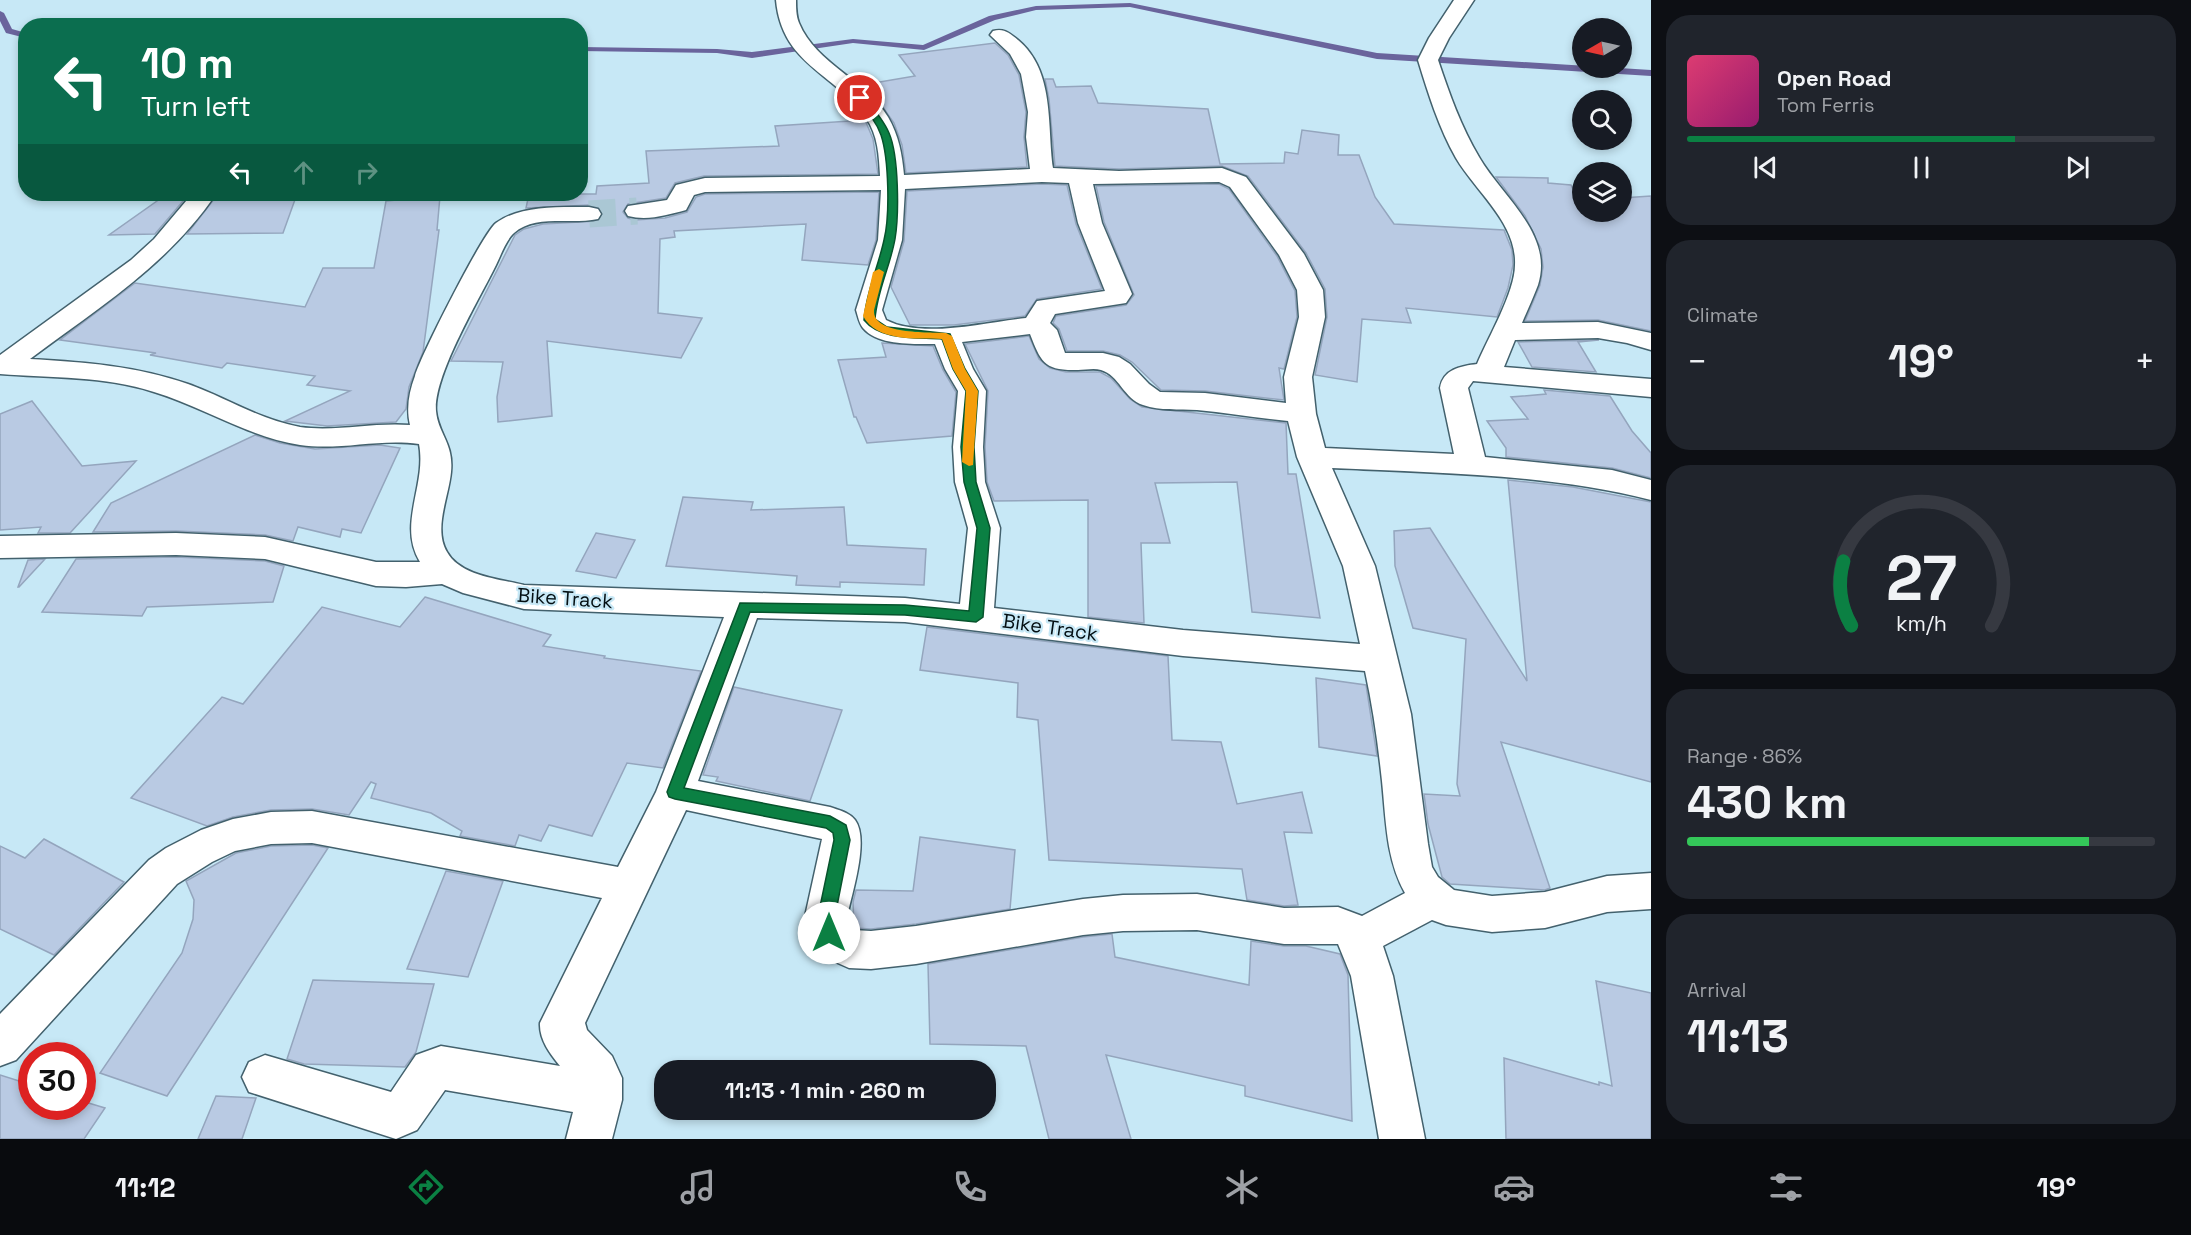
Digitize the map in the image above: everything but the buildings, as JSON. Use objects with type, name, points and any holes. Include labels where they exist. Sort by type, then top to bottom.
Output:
[{"type":"street","points":[[786,0],[786,18],[803,45],[860,98],[877,118],[886,136],[892,182],[890,239],[871,302],[870,320],[877,328],[885,331],[946,336],[1035,325],[1043,330],[1050,352],[1056,359],[1061,362],[1097,360],[1109,363],[1118,367],[1135,388],[1150,398],[1301,414]]},
{"type":"street","points":[[1464,0],[1439,38],[1428,60],[1444,110],[1469,160],[1522,235],[1530,270],[1487,373]]},
{"type":"street","points":[[1000,35],[1019,51],[1031,74],[1039,112],[1038,137],[1042,175]]},
{"type":"street","points":[[637,211],[659,210],[677,205],[684,190],[696,186],[892,182],[1042,175],[1130,178],[1222,175],[1238,182],[1291,254],[1310,290],[1312,317],[1298,377],[1301,414],[1312,457],[1359,566],[1393,714],[1413,870],[1432,899],[1454,909],[1492,914],[1545,910],[1607,894],[1651,891]]},
{"type":"street","points":[[1035,325],[1046,307],[1106,300],[1117,297],[1119,294],[1090,223],[1079,176]]},
{"type":"street","points":[[2,366],[140,265],[163,244],[198,201]]},
{"type":"street","points":[[445,572],[429,550],[426,537],[427,517],[436,470],[436,452],[432,438],[424,424],[422,410],[429,375],[445,338],[498,235],[507,225],[564,204],[589,213]]},
{"type":"street","points":[[1506,332],[1589,330],[1629,335],[1651,342]]},
{"type":"street","points":[[946,336],[959,369],[972,391],[968,447],[970,482],[984,528],[976,617]]},
{"type":"street","points":[[2,366],[77,370],[144,379],[167,386],[253,423],[301,436],[345,437],[417,433],[432,438]]},
{"type":"street","points":[[1472,465],[1454,388],[1458,377],[1470,372],[1651,388]]},
{"type":"street","points":[[1312,457],[1472,465],[1612,480],[1651,489]]},
{"type":"street","name":"Bike Track","points":[[0,548],[176,544],[265,548],[363,572],[390,576],[445,572],[475,585],[524,597],[905,610],[1183,643],[1380,659]]},
{"type":"street","points":[[589,1139],[600,1094],[599,1079],[592,1065],[564,1037],[562,1027],[569,1007],[627,886],[675,792],[745,606]]},
{"type":"street","points":[[675,792],[830,823],[840,830],[842,840],[825,921],[829,933],[837,943],[849,949],[871,950],[916,945],[1083,917],[1177,911],[1284,926],[1338,925],[1353,931],[1359,938],[1372,976],[1402,1139]]},
{"type":"street","points":[[0,1045],[163,872],[184,856],[258,828],[282,825],[312,827],[627,886]]},
{"type":"street","points":[[1359,938],[1432,899]]},
{"type":"street","points":[[265,1077],[396,1116],[406,1108],[432,1070],[441,1068],[600,1094]]},
{"type":"waterway","points":[[588,49],[717,51],[752,55],[853,41],[924,48],[992,18],[1036,8],[1130,5],[1377,56],[1651,73]]},
{"type":"waterway","points":[[0,13],[9,31],[18,34]]},
{"type":"tunnel","points":[[589,214],[637,211]]},
{"type":"slow traffic","points":[[879,272],[868,316],[873,325],[885,331],[946,336],[959,369],[972,391],[969,462]]},
{"type":"route","points":[[829,933],[825,921],[842,840],[840,830],[830,823],[675,792],[745,606],[905,610],[976,617],[984,528],[976,508],[970,482],[968,447],[972,391],[959,369],[946,336],[885,331],[873,325],[868,316],[879,269],[890,239],[892,182],[886,136],[877,118],[860,98]]}]
